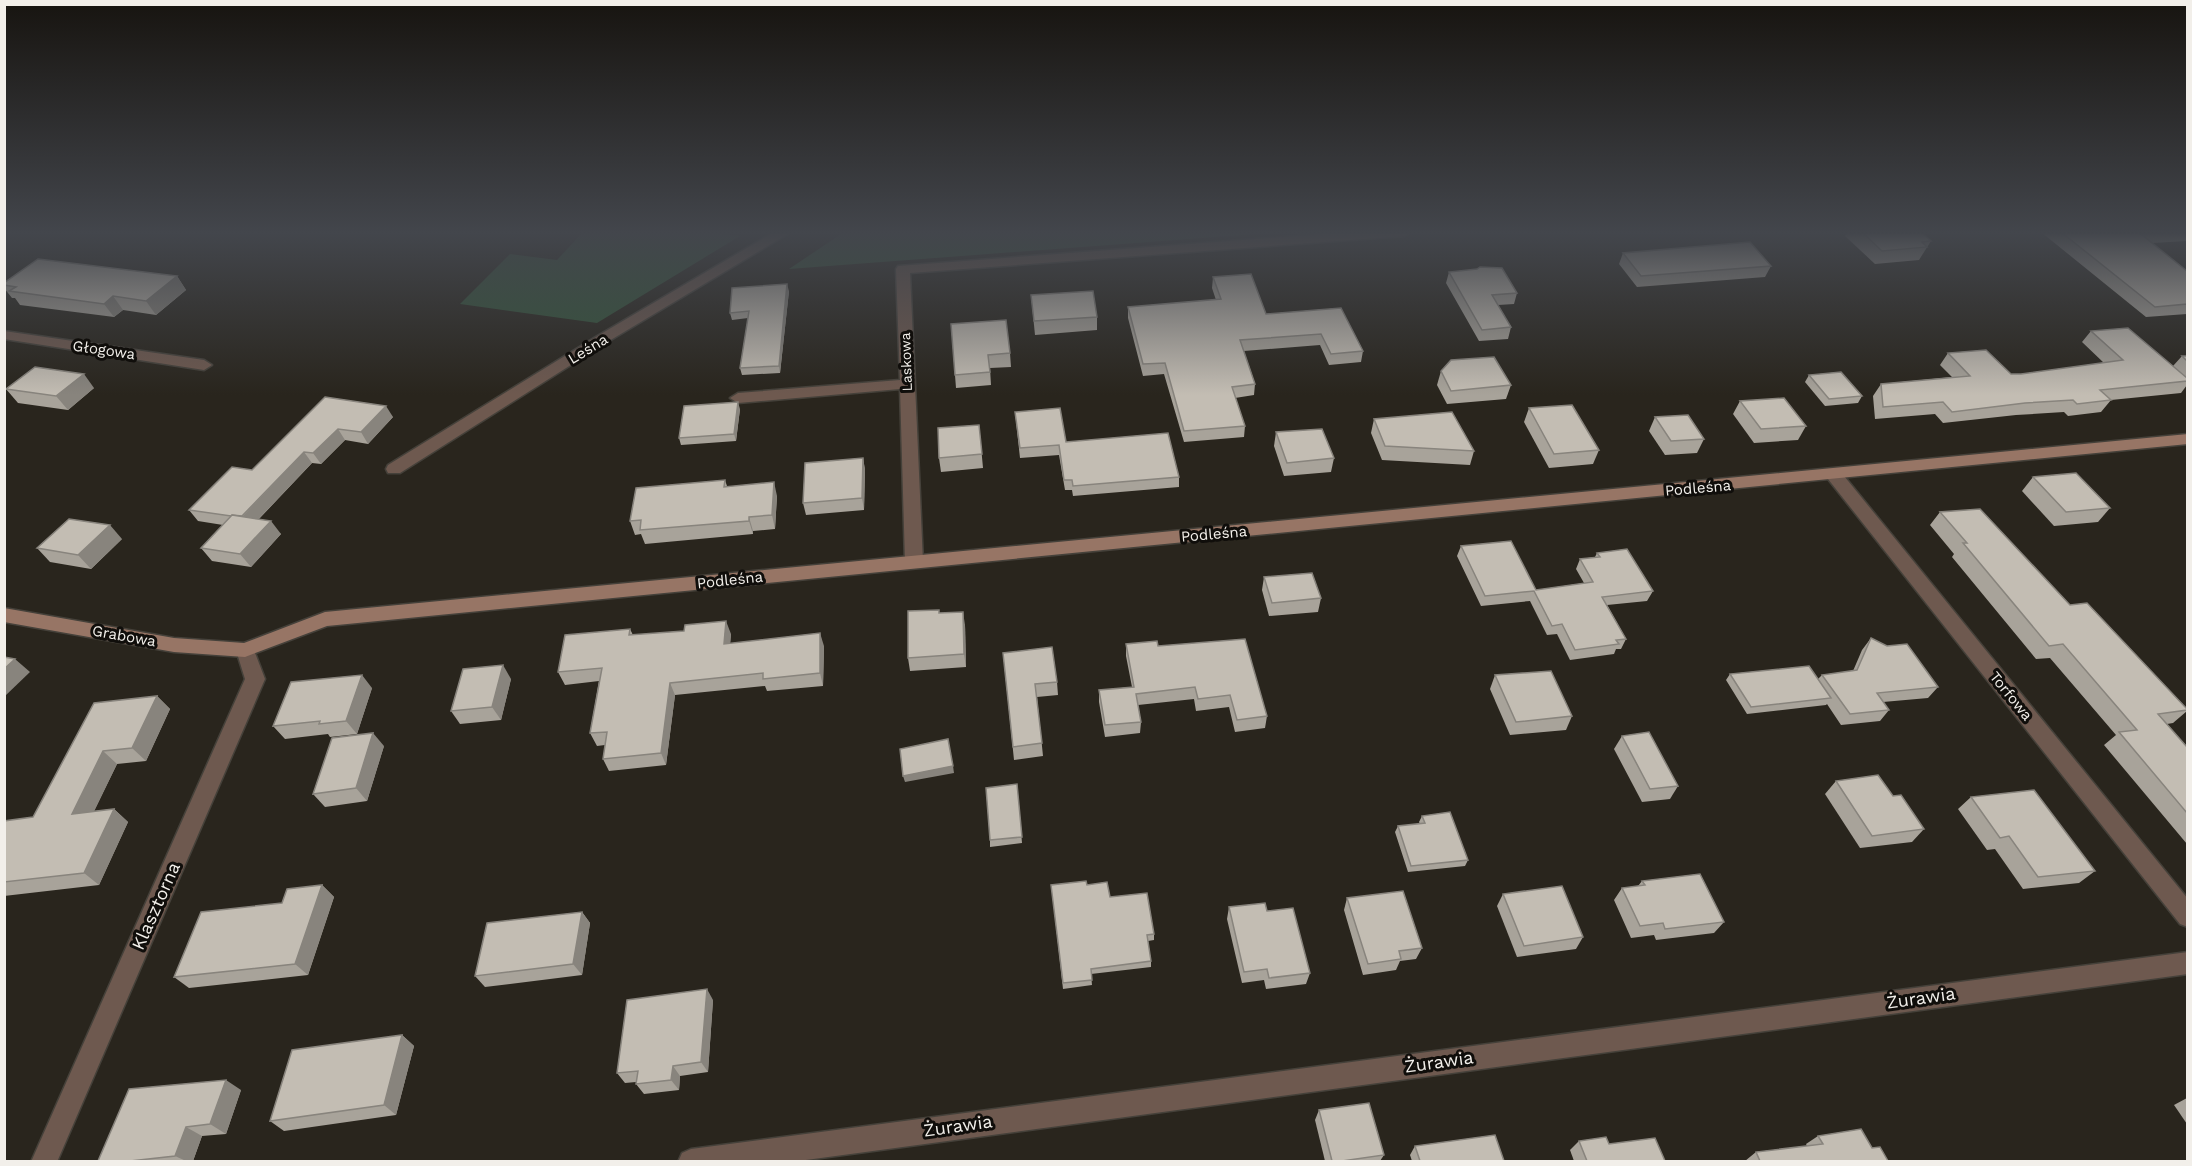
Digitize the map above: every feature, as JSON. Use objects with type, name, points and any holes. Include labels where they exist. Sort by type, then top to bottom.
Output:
[{"type":"street","name":"Leśna","points":[[394,469],[599,341],[692,286]]},
{"type":"street","name":"Laskowa","points":[[903,286],[914,562]]},
{"type":"street","name":"Głogowa","points":[[4,335],[204,365]]},
{"type":"street","points":[[738,398],[906,384]]},
{"type":"street","name":"Podleśna","points":[[245,650],[325,619],[1834,475],[2187,439]]},
{"type":"street","name":"Torfowa","points":[[1834,475],[2187,918]]},
{"type":"street","name":"Grabowa","points":[[4,615],[174,645],[245,650]]},
{"type":"street","name":"Klasztorna","points":[[45,1161],[255,679],[245,650]]},
{"type":"street","name":"Żurawia","points":[[692,1161],[2187,963]]},
{"type":"green space","points":[[478,286],[657,286],[597,323],[460,304]]},
{"type":"building","points":[[12,286],[164,286],[146,301],[113,296],[104,304],[9,291],[16,287]]},
{"type":"building","points":[[787,286],[779,366],[740,368],[749,311],[730,313],[732,288]]},
{"type":"building","points":[[1216,286],[1256,286],[1266,314],[1341,308],[1363,351],[1331,354],[1321,334],[1240,340],[1255,384],[1232,387],[1245,426],[1184,431],[1165,363],[1143,364],[1128,307],[1221,299]]},
{"type":"building","points":[[1457,286],[1513,286],[1517,293],[1492,295],[1511,327],[1482,330]]},
{"type":"building","points":[[2129,286],[2187,286],[2187,304],[2155,307]]},
{"type":"building","points":[[1093,291],[1097,317],[1034,321],[1031,295]]},
{"type":"building","points":[[1006,320],[1010,353],[988,355],[990,372],[955,375],[951,324]]},
{"type":"building","points":[[2128,328],[2187,378],[2187,381],[2100,390],[2111,400],[2077,404],[2073,400],[2025,403],[1952,412],[1943,402],[1883,407],[1881,384],[1970,376],[1948,353],[1986,350],[2011,374],[2123,360],[2091,331]]},
{"type":"building","points":[[1494,357],[1511,385],[1451,391],[1441,371],[1451,360]]},
{"type":"building","points":[[35,367],[84,374],[56,396],[6,389]]},
{"type":"building","points":[[1841,372],[1862,396],[1829,399],[1809,375]]},
{"type":"building","points":[[325,397],[386,406],[361,432],[338,429],[313,453],[304,452],[242,516],[189,510],[232,467],[252,470]]},
{"type":"building","points":[[1784,398],[1806,426],[1761,429],[1740,401]]},
{"type":"building","points":[[738,402],[734,434],[679,438],[684,406]]},
{"type":"building","points":[[1572,405],[1599,450],[1554,454],[1529,408]]},
{"type":"building","points":[[1060,408],[1066,442],[1168,433],[1179,477],[1073,486],[1072,480],[1064,480],[1059,445],[1020,448],[1015,412]]},
{"type":"building","points":[[1452,412],[1474,451],[1385,446],[1374,419]]},
{"type":"building","points":[[1688,415],[1704,439],[1671,441],[1655,417]]},
{"type":"building","points":[[979,425],[982,454],[939,458],[938,428]]},
{"type":"building","points":[[1322,429],[1334,458],[1287,463],[1276,432]]},
{"type":"building","points":[[863,458],[862,498],[803,503],[805,463]]},
{"type":"building","points":[[2076,473],[2110,508],[2066,512],[2033,477]]},
{"type":"building","points":[[725,480],[724,487],[774,482],[772,515],[749,517],[749,521],[640,530],[641,520],[630,521],[636,488]]},
{"type":"building","points":[[1980,509],[2070,605],[2087,603],[2187,709],[2158,714],[2187,747],[2187,813],[2119,732],[2137,730],[2063,644],[2049,646],[1940,512]]},
{"type":"building","points":[[232,515],[271,521],[240,554],[201,548]]},
{"type":"building","points":[[69,519],[110,525],[78,555],[37,548]]},
{"type":"building","points":[[1511,541],[1536,590],[1593,582],[1580,559],[1600,557],[1597,553],[1627,549],[1653,591],[1602,597],[1626,639],[1616,640],[1619,644],[1575,650],[1562,624],[1552,626],[1534,591],[1485,596],[1461,546]]},
{"type":"building","points":[[1312,573],[1321,598],[1272,603],[1264,577]]},
{"type":"building","points":[[939,610],[939,613],[963,612],[964,654],[908,658],[908,611]]},
{"type":"building","points":[[726,621],[724,644],[820,633],[820,673],[763,679],[763,673],[670,683],[661,753],[603,759],[607,732],[590,733],[602,668],[558,672],[565,635],[630,629],[629,635],[684,631],[685,625]]},
{"type":"building","points":[[1871,638],[1887,646],[1907,644],[1938,687],[1877,693],[1889,710],[1850,714],[1822,675],[1857,670]]},
{"type":"building","points":[[1245,639],[1267,716],[1237,720],[1230,695],[1198,699],[1195,687],[1136,694],[1141,722],[1105,725],[1099,690],[1134,687],[1126,644],[1157,641],[1158,646]]},
{"type":"building","points":[[1052,647],[1057,682],[1035,684],[1042,743],[1013,747],[1003,653]]},
{"type":"building","points":[[4,657],[15,659],[4,669]]},
{"type":"building","points":[[503,665],[492,707],[451,711],[463,669]]},
{"type":"building","points":[[1809,666],[1831,698],[1751,707],[1730,674]]},
{"type":"building","points":[[1551,671],[1572,716],[1516,722],[1495,675]]},
{"type":"building","points":[[362,675],[346,721],[273,726],[291,682]]},
{"type":"building","points":[[157,696],[132,748],[103,751],[72,814],[114,809],[84,873],[4,882],[4,821],[33,817],[94,703]]},
{"type":"building","points":[[1649,732],[1678,786],[1650,789],[1622,736]]},
{"type":"building","points":[[373,733],[356,788],[313,794],[332,738]]},
{"type":"building","points":[[948,739],[953,766],[903,776],[900,749]]},
{"type":"building","points":[[1878,775],[1893,796],[1901,795],[1924,829],[1872,836],[1836,781]]},
{"type":"building","points":[[1017,784],[1022,837],[990,840],[986,788]]},
{"type":"building","points":[[2034,790],[2095,871],[2038,877],[2009,836],[2000,838],[1971,797]]},
{"type":"building","points":[[1450,812],[1468,860],[1411,866],[1398,826],[1425,823],[1422,816]]},
{"type":"building","points":[[1700,874],[1724,922],[1665,929],[1663,923],[1640,926],[1622,888],[1645,885],[1642,881]]},
{"type":"building","points":[[1086,881],[1087,885],[1107,882],[1110,897],[1147,893],[1154,934],[1147,935],[1151,961],[1091,969],[1092,980],[1063,983],[1051,885]]},
{"type":"building","points":[[322,885],[295,964],[174,977],[201,912],[282,903],[287,889]]},
{"type":"building","points":[[1562,886],[1583,937],[1524,946],[1503,894]]},
{"type":"building","points":[[1403,891],[1422,948],[1399,951],[1401,959],[1368,964],[1347,898]]},
{"type":"building","points":[[1265,903],[1267,911],[1293,908],[1310,973],[1269,978],[1267,969],[1244,972],[1229,907]]},
{"type":"building","points":[[582,912],[573,964],[475,976],[487,923]]},
{"type":"building","points":[[707,989],[701,1062],[673,1066],[671,1080],[636,1084],[638,1071],[617,1073],[627,1000]]},
{"type":"building","points":[[402,1035],[384,1105],[270,1121],[292,1050]]},
{"type":"building","points":[[226,1080],[210,1124],[186,1127],[175,1156],[130,1161],[98,1161],[129,1089]]},
{"type":"building","points":[[1369,1103],[1384,1155],[1332,1161],[1319,1110]]},
{"type":"building","points":[[1861,1129],[1872,1148],[1880,1147],[1888,1161],[1760,1161],[1756,1152],[1823,1144],[1818,1136]]},
{"type":"building","points":[[1495,1135],[1504,1161],[1420,1161],[1415,1146]]},
{"type":"building","points":[[1606,1137],[1609,1144],[1655,1138],[1665,1161],[1587,1161],[1579,1141]]}]
